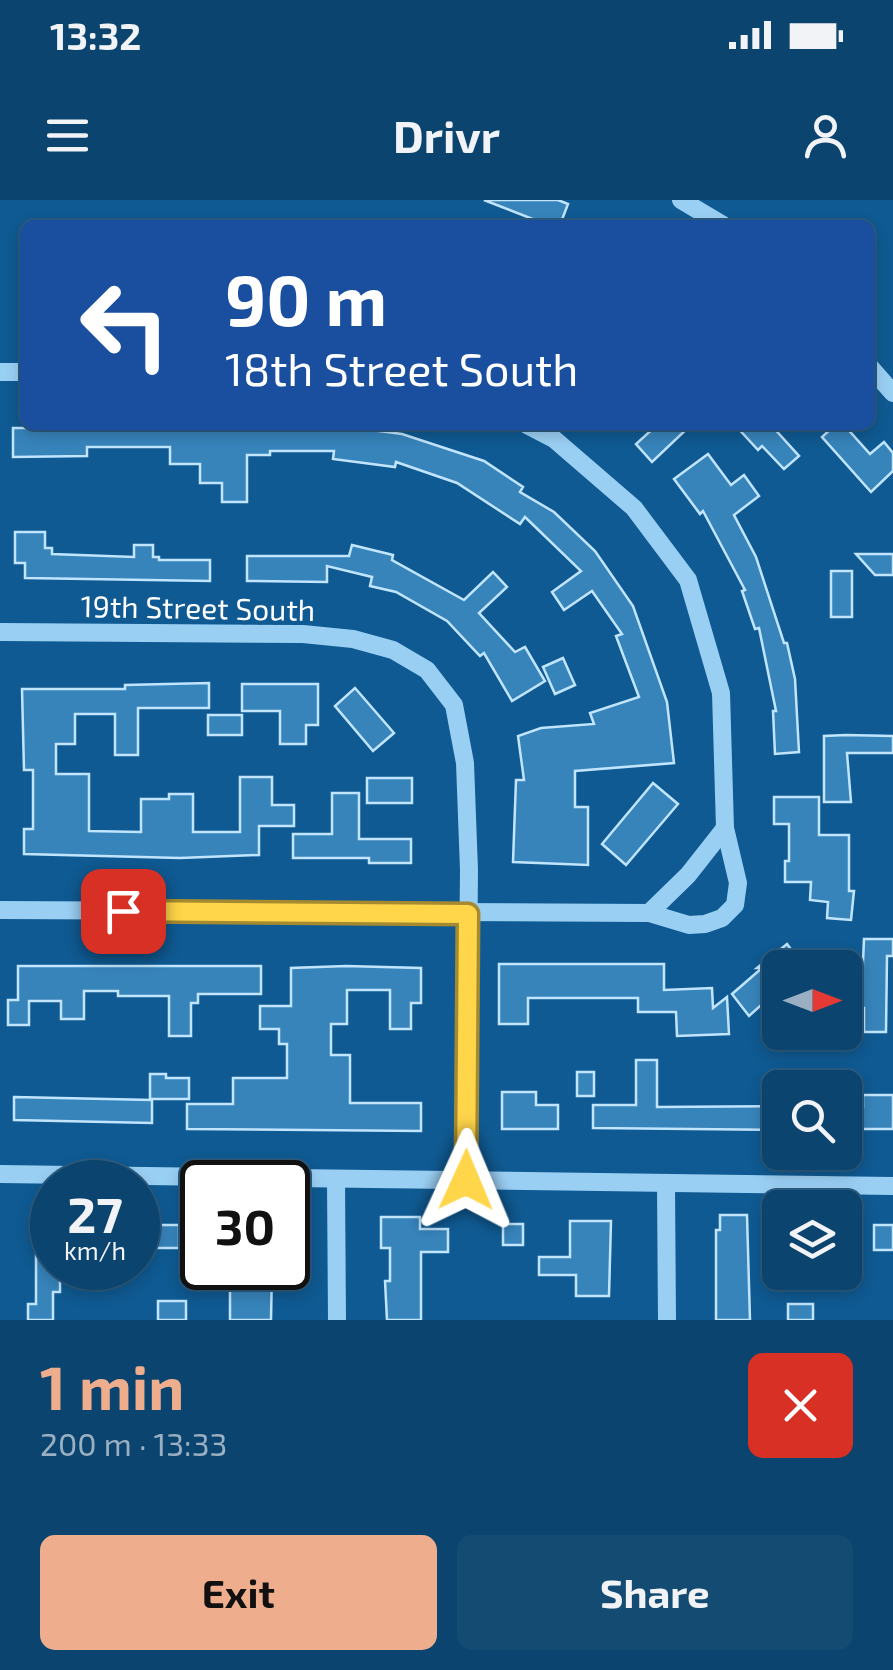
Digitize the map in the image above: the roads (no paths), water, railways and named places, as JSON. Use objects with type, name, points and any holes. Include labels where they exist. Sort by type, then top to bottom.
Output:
[{"type":"street","points":[[680,200],[714,220]]},
{"type":"street","points":[[875,373],[893,393]]},
{"type":"street","points":[[0,910],[649,912],[688,925],[722,918],[735,905],[738,883],[726,828],[721,693],[688,580],[634,508],[554,439],[537,430]]},
{"type":"street","name":"19th Street South","points":[[0,632],[303,634],[353,638],[393,650],[427,670],[454,705],[465,764],[468,914]]},
{"type":"street","points":[[649,912],[688,875],[726,828]]},
{"type":"street","points":[[466,1180],[468,914]]},
{"type":"street","points":[[0,1174],[893,1186]]},
{"type":"street","points":[[336,1180],[337,1320]]},
{"type":"street","points":[[666,1185],[666,1320]]}]
